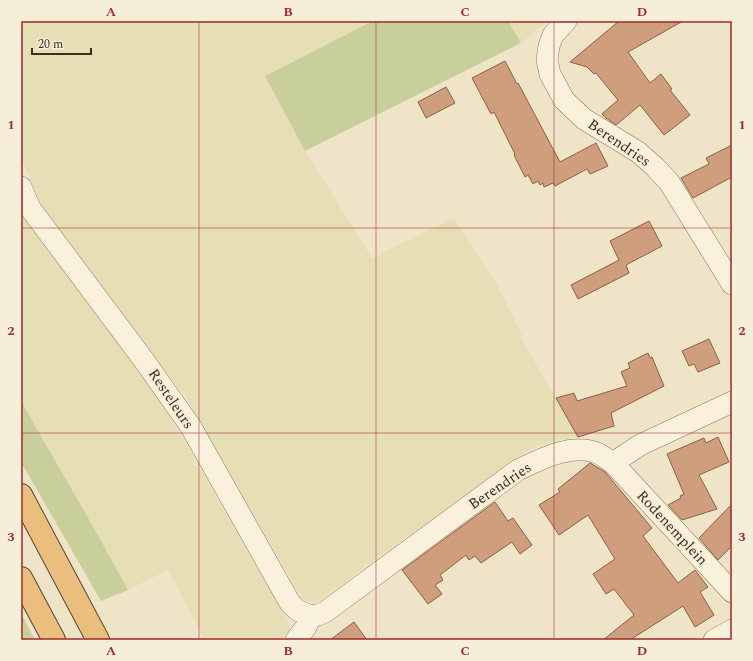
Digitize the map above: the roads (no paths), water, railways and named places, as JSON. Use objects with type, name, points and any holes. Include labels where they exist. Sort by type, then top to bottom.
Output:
[{"type":"highway","points":[[21,495],[98,640]]},
{"type":"highway","points":[[21,578],[54,640]]},
{"type":"street","name":"Berendries","points":[[566,21],[553,35],[549,46],[547,60],[550,74],[564,100],[584,119],[638,152],[669,182],[732,284]]},
{"type":"street","name":"Resteleurs","points":[[21,187],[30,208],[143,359],[190,426],[290,603],[296,610],[311,616]]},
{"type":"street","points":[[613,464],[640,445],[732,402]]},
{"type":"street","name":"Berendries","points":[[311,616],[325,612],[518,470],[541,459],[582,449],[599,454],[613,464]]},
{"type":"street","name":"Rodenemplein","points":[[613,464],[732,592]]},
{"type":"street","points":[[296,640],[306,627],[311,616]]},
{"type":"street","points":[[714,640],[732,630]]}]
